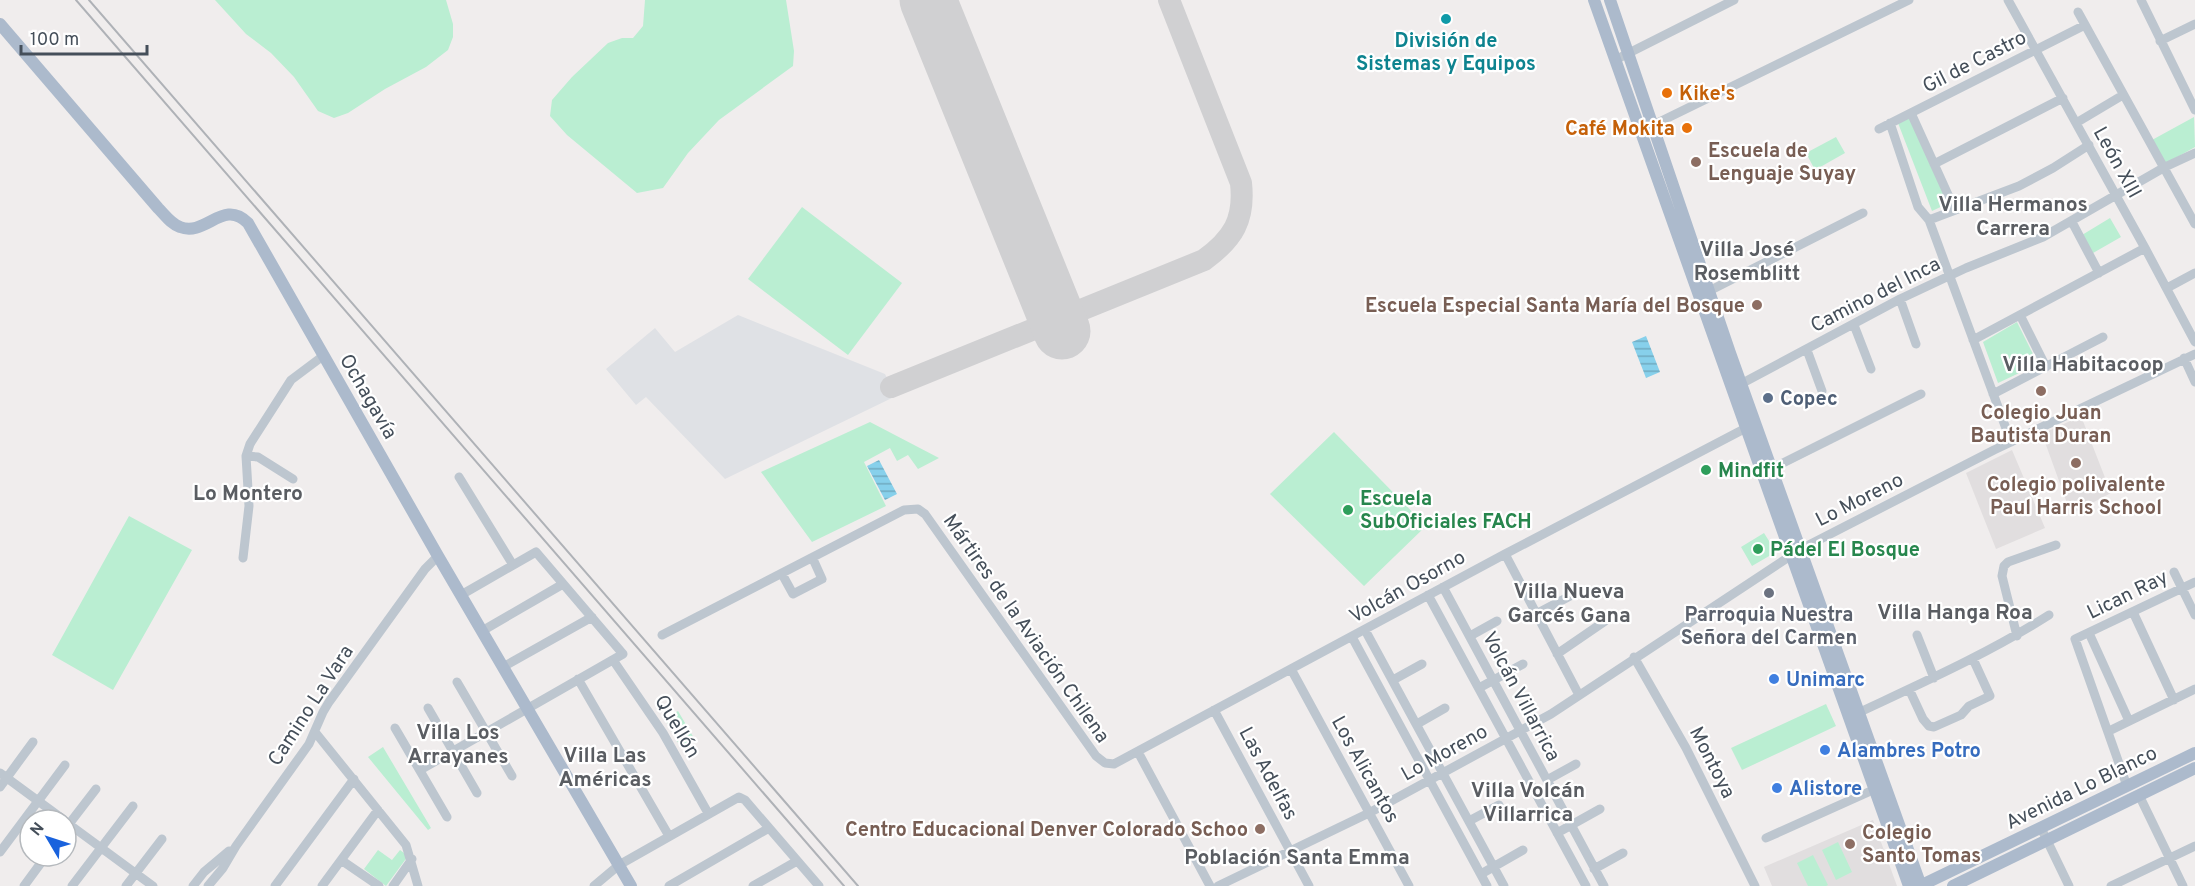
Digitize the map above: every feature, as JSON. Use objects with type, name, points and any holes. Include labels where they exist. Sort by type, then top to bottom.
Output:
[{"type":"main road","points":[[1594,0],[1639,131],[1737,386],[1773,468],[1796,553],[1874,790],[1918,886]]},
{"type":"main road","points":[[1610,0],[1709,291],[1737,386],[1746,428],[1860,712],[1918,886]]},
{"type":"main road","name":"Ochagavía","points":[[0,24],[158,208],[175,224],[184,228],[194,228],[230,214],[245,220],[631,886]]},
{"type":"main road","name":"Avenida Lo Blanco","points":[[1918,886],[2195,753]]},
{"type":"main road","name":"Avenida Lo Blanco","points":[[1953,886],[2195,768]]},
{"type":"street","points":[[1615,60],[1734,0]]},
{"type":"street","points":[[1639,131],[1909,0]]},
{"type":"street","name":"León XIII","points":[[2008,0],[2195,342]]},
{"type":"street","points":[[2142,4],[2195,110]]},
{"type":"street","points":[[2079,12],[2195,224]]},
{"type":"street","points":[[2160,41],[2195,24]]},
{"type":"street","name":"Gil de Castro","points":[[1879,129],[2085,25]]},
{"type":"street","points":[[2076,123],[2123,94]]},
{"type":"street","points":[[1934,164],[2063,98]]},
{"type":"street","points":[[1911,113],[1955,210]]},
{"type":"street","points":[[1890,123],[1918,207],[1929,220],[2011,442]]},
{"type":"street","points":[[1929,220],[2019,186],[2089,145]]},
{"type":"street","name":"Camino del Inca","points":[[1737,386],[1900,299],[1950,275],[2030,243],[2072,222],[2165,167],[2195,153]]},
{"type":"street","points":[[1709,291],[1863,213]]},
{"type":"street","points":[[2072,222],[2099,273]]},
{"type":"street","points":[[1973,340],[2145,248]]},
{"type":"street","points":[[2167,288],[2195,273]]},
{"type":"street","points":[[1900,299],[1916,344]]},
{"type":"street","points":[[2020,315],[2046,367]]},
{"type":"street","points":[[1854,325],[1871,369]]},
{"type":"street","points":[[1993,394],[2103,337]]},
{"type":"street","points":[[1807,350],[1822,391]]},
{"type":"street","name":"Lo Moreno","points":[[1218,886],[1369,813],[1520,730],[1579,695],[1796,553],[2011,442],[2195,354]]},
{"type":"street","points":[[243,558],[249,506],[246,456],[250,444],[281,393],[300,371],[323,356]]},
{"type":"street","points":[[2184,358],[2195,382]]},
{"type":"street","points":[[1773,468],[1921,394]]},
{"type":"street","name":"Volcán Osorno","points":[[1118,763],[1443,586],[1746,428]]},
{"type":"street","points":[[246,456],[258,458],[293,479]]},
{"type":"street","points":[[459,477],[513,565]]},
{"type":"street","name":"Mártires de la Aviación Chilena","points":[[662,635],[907,509],[920,510],[1096,756],[1105,763],[1118,763]]},
{"type":"street","points":[[2017,636],[2002,576],[2004,566],[2008,562],[2055,545]]},
{"type":"street","points":[[420,770],[623,654],[536,552],[461,595]]},
{"type":"street","points":[[1504,554],[1539,613],[1579,695]]},
{"type":"street","name":"Camino La Vara","points":[[208,886],[309,744],[329,702],[425,569],[438,556]]},
{"type":"street","points":[[782,574],[793,594],[822,579],[813,559]]},
{"type":"street","points":[[2174,572],[2195,615]]},
{"type":"street","name":"Lican Ray","points":[[2109,731],[2075,639],[2195,582]]},
{"type":"street","points":[[482,631],[563,584]]},
{"type":"street","name":"Volcán Villarrica","points":[[1443,586],[1604,886]]},
{"type":"street","name":"Volcán Villarrica","points":[[1428,595],[1586,886]]},
{"type":"street","points":[[1539,613],[1570,596]]},
{"type":"street","points":[[2133,612],[2174,700]]},
{"type":"street","points":[[1860,712],[1973,659],[2017,636],[2049,615]]},
{"type":"street","points":[[503,667],[592,617]]},
{"type":"street","points":[[1560,653],[1611,617]]},
{"type":"street","points":[[1470,636],[1497,621]]},
{"type":"street","points":[[1365,630],[1504,886]]},
{"type":"street","points":[[2089,633],[2129,721]]},
{"type":"street","points":[[1917,635],[1934,678]]},
{"type":"street","points":[[1352,637],[1487,886]]},
{"type":"street","name":"Montoya","points":[[1635,657],[1686,748],[1755,886]]},
{"type":"street","points":[[1909,689],[1923,719],[1929,726],[1934,727],[1960,715],[1969,706],[1990,696],[1973,659]]},
{"type":"street","name":"Quellón","points":[[613,660],[663,733],[708,813]]},
{"type":"street","points":[[1393,680],[1422,664]]},
{"type":"street","points":[[1479,688],[1523,664]]},
{"type":"street","name":"Los Alicantos","points":[[1291,669],[1409,886]]},
{"type":"street","points":[[578,679],[669,836]]},
{"type":"street","points":[[457,682],[512,776]]},
{"type":"street","points":[[2127,786],[2109,731],[2195,689]]},
{"type":"street","points":[[428,708],[477,794]]},
{"type":"street","points":[[1417,724],[1445,708]]},
{"type":"street","name":"Las Adelfas","points":[[1214,710],[1309,886]]},
{"type":"street","points":[[395,728],[447,816]]},
{"type":"street","points":[[315,732],[406,845],[418,886]]},
{"type":"street","points":[[0,787],[3,775],[33,742]]},
{"type":"street","points":[[1138,752],[1210,886]]},
{"type":"street","points":[[1547,780],[1576,764]]},
{"type":"street","points":[[0,852],[64,765]]},
{"type":"street","points":[[3,775],[47,808]]},
{"type":"street","points":[[275,886],[354,779]]},
{"type":"street","points":[[78,810],[96,789]]},
{"type":"street","points":[[1766,838],[1874,790]]},
{"type":"street","points":[[2139,795],[2183,886]]},
{"type":"street","points":[[594,886],[619,865],[708,813],[741,797],[819,886]]},
{"type":"street","points":[[1469,821],[1499,805]]},
{"type":"street","points":[[72,886],[133,806]]},
{"type":"street","points":[[1557,833],[1600,809]]},
{"type":"street","points":[[322,886],[378,810]]},
{"type":"street","points":[[669,886],[769,828]]},
{"type":"street","points":[[2041,828],[2069,886]]},
{"type":"street","points":[[78,832],[153,886]]},
{"type":"street","points":[[126,886],[162,839]]},
{"type":"street","name":"Camino La Vara","points":[[193,886],[204,872],[236,846]]},
{"type":"street","points":[[2111,886],[2195,846]]},
{"type":"street","points":[[1480,874],[1523,850]]},
{"type":"street","points":[[1594,869],[1623,853]]},
{"type":"street","points":[[341,860],[379,886]]},
{"type":"street","points":[[393,886],[412,860]]},
{"type":"street","points":[[753,886],[797,861]]},
{"type":"street","points":[[24,886],[37,868]]},
{"type":"shaded area","points":[[738,315],[885,374],[896,396],[725,479],[646,397],[636,405],[606,369],[655,328],[675,352]]},
{"type":"shaded area","name":"Colegio polivalente Paul Harris School","points":[[2081,416],[2111,493],[2071,514],[2042,434]]},
{"type":"shaded area","points":[[2012,450],[2045,528],[1996,549],[1966,473]]},
{"type":"shaded area","name":"Colegio Santo Tomas","points":[[1873,820],[1897,886],[1772,886],[1764,867]]},
{"type":"green space","points":[[215,0],[446,0],[453,24],[453,37],[448,50],[426,67],[385,89],[348,113],[334,118],[318,111],[294,77],[271,53],[246,34]]},
{"type":"green space","points":[[645,0],[786,0],[794,51],[793,66],[719,120],[688,153],[663,188],[637,193],[567,135],[550,116],[552,100],[572,77],[608,43],[622,38],[633,38],[643,26]]},
{"type":"green space","points":[[2194,117],[2195,147],[2165,164],[2152,140]]},
{"type":"green space","points":[[1909,118],[1949,203],[1932,211],[1898,123]]},
{"type":"green space","points":[[1836,137],[1845,153],[1815,170],[1806,153]]},
{"type":"green space","points":[[802,207],[902,283],[848,355],[748,279]]},
{"type":"green space","points":[[2110,218],[2121,237],[2093,253],[2082,235]]},
{"type":"green space","points":[[2017,322],[2038,364],[1998,383],[1983,342]]},
{"type":"green space","points":[[870,422],[939,458],[918,469],[908,455],[897,461],[890,448],[864,462],[886,506],[812,542],[761,472]]},
{"type":"green space","name":"Escuela SubOficiales FACH","points":[[1334,432],[1426,526],[1364,586],[1270,494]]},
{"type":"green space","points":[[129,516],[192,550],[113,690],[52,655]]},
{"type":"green space","name":"Pádel El Bosque","points":[[1764,533],[1776,552],[1752,566],[1741,547]]},
{"type":"green space","points":[[1826,704],[1836,726],[1742,770],[1731,748]]},
{"type":"green space","points":[[678,711],[695,740],[681,748],[665,719]]},
{"type":"green space","points":[[383,747],[431,828],[428,830],[368,757]]},
{"type":"green space","points":[[1838,842],[1852,872],[1836,880],[1822,850]]},
{"type":"green space","points":[[378,850],[392,860],[400,850],[408,856],[386,886],[364,869]]},
{"type":"green space","points":[[1813,855],[1828,885],[1826,886],[1808,886],[1797,863]]},
{"type":"water","points":[[1646,336],[1660,372],[1646,378],[1632,342]]},
{"type":"water","points":[[879,460],[897,494],[885,500],[867,466]]},
{"type":"taxiway","points":[[891,387],[1204,260],[1230,236],[1239,218],[1241,183],[1169,0]]},
{"type":"runway","points":[[928,0],[1062,331]]},
{"type":"railway","points":[[76,0],[844,886]]},
{"type":"railway","points":[[89,0],[858,886]]},
{"type":"place","name":"División de Sistemas y Equipos","points":[[1446,19]]},
{"type":"place","name":"Kike's","points":[[1667,93]]},
{"type":"place","name":"Café Mokita","points":[[1687,128]]},
{"type":"place","name":"Escuela de Lenguaje Suyay","points":[[1696,162]]},
{"type":"place","name":"Escuela Especial Santa María del Bosque","points":[[1757,305]]},
{"type":"place","name":"Colegio Juan Bautista Duran","points":[[2041,391]]},
{"type":"place","name":"Copec","points":[[1768,398]]},
{"type":"place","name":"Colegio polivalente Paul Harris School","points":[[2076,463]]},
{"type":"place","name":"Mindfit","points":[[1706,470]]},
{"type":"place","name":"Escuela SubOficiales FACH","points":[[1348,510]]},
{"type":"place","name":"Pádel El Bosque","points":[[1758,549]]},
{"type":"place","name":"Parroquia Nuestra Señora del Carmen","points":[[1769,593]]},
{"type":"place","name":"Unimarc","points":[[1774,679]]},
{"type":"place","name":"Alambres Potro","points":[[1825,750]]},
{"type":"place","name":"Alistore","points":[[1777,788]]},
{"type":"place","name":"Centro Educacional Denver Colorado Schoo","points":[[1260,829]]},
{"type":"place","name":"Colegio Santo Tomas","points":[[1850,844]]},
{"type":"district","name":"Villa Hermanos Carrera","points":[[2013,216]]},
{"type":"district","name":"Villa José Rosemblitt","points":[[1747,261]]},
{"type":"district","name":"Villa Habitacoop","points":[[2083,364]]},
{"type":"district","name":"Lo Montero","points":[[248,493]]},
{"type":"district","name":"Villa Nueva Garcés Gana","points":[[1569,603]]},
{"type":"district","name":"Villa Hanga Roa","points":[[1955,612]]},
{"type":"district","name":"Villa Los Arrayanes","points":[[458,744]]},
{"type":"district","name":"Villa Las Américas","points":[[605,767]]},
{"type":"district","name":"Villa Volcán Villarrica","points":[[1528,802]]},
{"type":"district","name":"Población Santa Emma","points":[[1297,857]]}]
